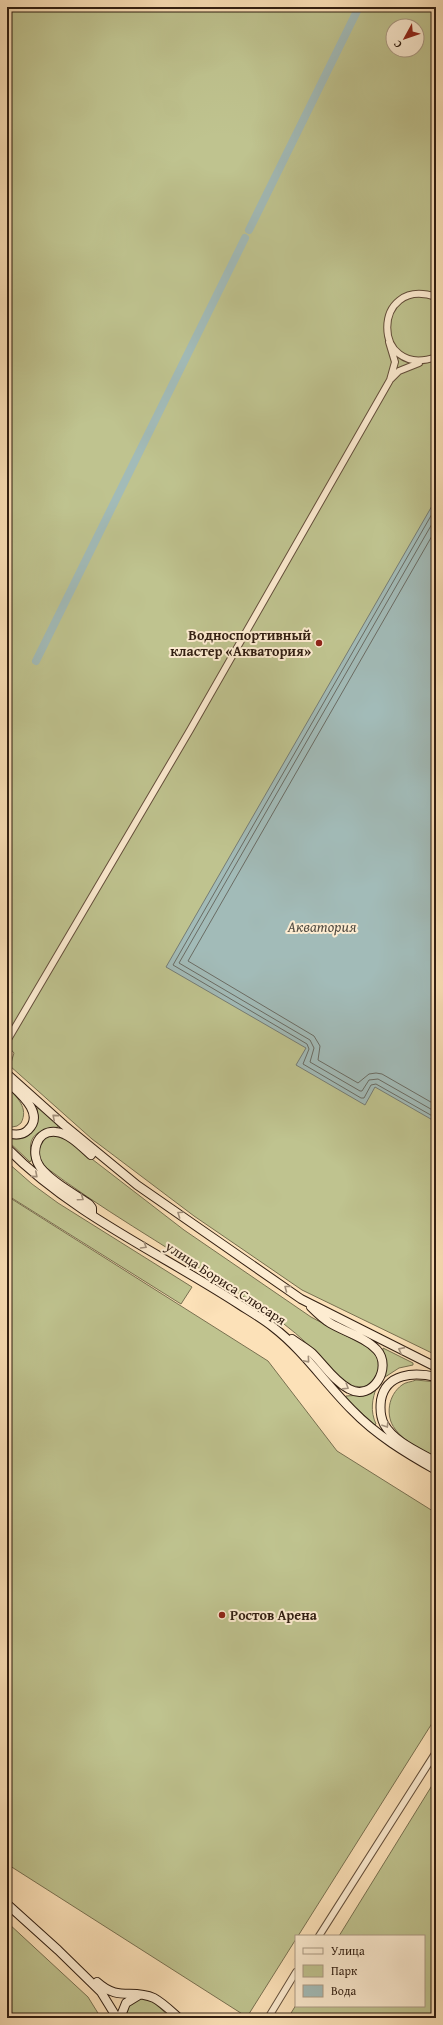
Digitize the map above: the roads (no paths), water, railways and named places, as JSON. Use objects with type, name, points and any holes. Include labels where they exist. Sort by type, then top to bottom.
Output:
[{"type":"main road","name":"улица Бориса Слюсаря","points":[[7,1074],[109,1163],[137,1185],[301,1299],[436,1367]]},
{"type":"main road","points":[[7,1081],[31,1106],[34,1120],[30,1128],[23,1134],[15,1135],[7,1133]]},
{"type":"main road","points":[[92,1214],[92,1208],[89,1204],[48,1175],[40,1167],[36,1160],[34,1148],[40,1137],[46,1133],[55,1132],[69,1138],[101,1163],[109,1163]]},
{"type":"main road","name":"улица Бориса Слюсаря","points":[[7,1148],[42,1180],[92,1214],[211,1286],[273,1327],[296,1348],[339,1397],[368,1425],[403,1450],[436,1470]]},
{"type":"main road","points":[[273,1327],[306,1348],[339,1382],[350,1390],[358,1392],[373,1387],[382,1375],[383,1363],[377,1350],[368,1343],[329,1322],[301,1299]]},
{"type":"main road","points":[[436,1377],[412,1373],[394,1379],[387,1386],[382,1395],[380,1405],[380,1414],[384,1424],[392,1433],[436,1462]]},
{"type":"main road","points":[[7,1904],[58,1950],[101,1992],[117,2018]]},
{"type":"main road","points":[[58,1950],[105,1989],[122,1995],[140,1995],[154,1999],[179,2018]]},
{"type":"main road","points":[[120,2018],[126,2003],[130,1999],[140,1995]]},
{"type":"street","points":[[390,380],[394,362],[386,330],[387,318],[392,307],[401,298],[413,294],[425,293],[436,297]]},
{"type":"street","points":[[389,342],[395,350],[404,357],[414,361],[424,361]]},
{"type":"street","points":[[7,1041],[190,730],[390,380],[399,371],[408,366],[436,357]]},
{"type":"street","points":[[320,1935],[436,1752]]},
{"type":"street","points":[[268,2018],[295,1974]]},
{"type":"water","name":"Акватория","points":[[436,499],[436,1122],[375,1087],[365,1105],[296,1065],[306,1048],[166,967]]},
{"type":"waterway","points":[[249,230],[359,7]]},
{"type":"waterway","points":[[36,661],[245,238]]},
{"type":"place","name":"Водноспортивный кластер «Акватория»","points":[[319,643]]},
{"type":"place","name":"Ростов Арена","points":[[222,1615]]}]
